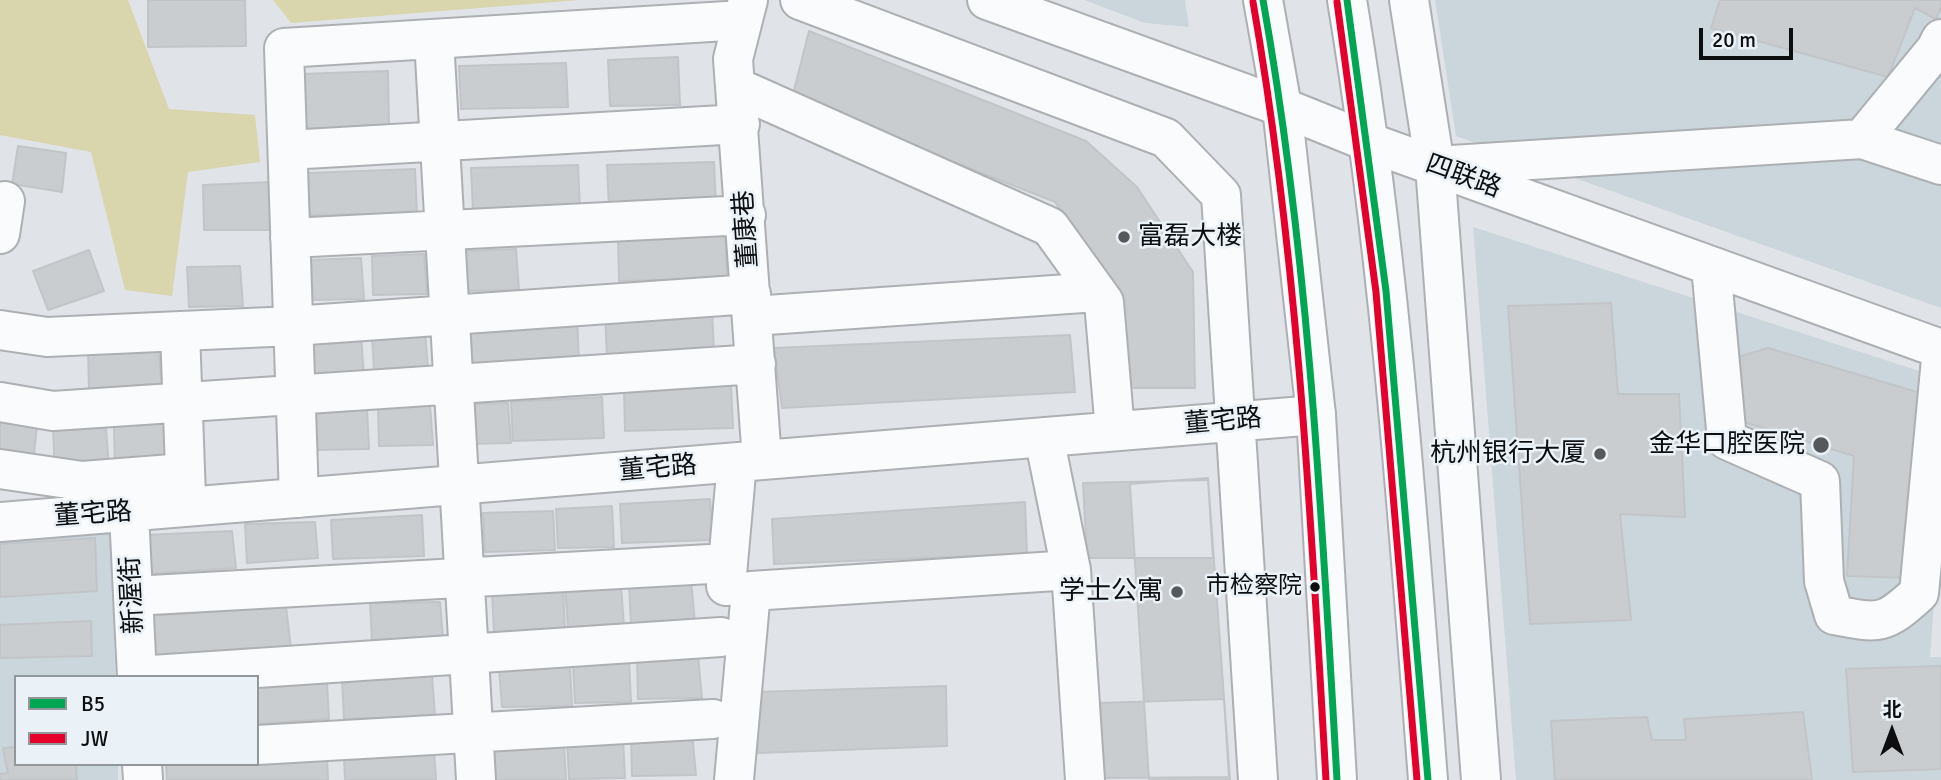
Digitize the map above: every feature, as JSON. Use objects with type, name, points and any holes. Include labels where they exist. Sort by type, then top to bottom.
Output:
[{"type":"street","points":[[800,0],[1166,138],[1221,195],[1238,421],[1258,780]]},
{"type":"street","name":"四联路","points":[[988,0],[1282,107],[1371,143],[1941,349]]},
{"type":"street","points":[[1263,0],[1282,107],[1316,415],[1337,780]]},
{"type":"street","points":[[1347,0],[1371,143],[1408,522],[1427,780]]},
{"type":"street","points":[[1409,0],[1436,166],[1481,780]]},
{"type":"street","points":[[299,498],[284,48],[434,39],[746,10]]},
{"type":"street","name":"董康巷","points":[[708,780],[728,562],[750,461],[756,364],[733,59],[746,10]]},
{"type":"street","points":[[434,39],[475,780]]},
{"type":"street","points":[[1862,139],[1936,49],[1941,39]]},
{"type":"street","points":[[736,87],[1050,227],[1104,302],[1115,431]]},
{"type":"street","points":[[288,150],[740,124]]},
{"type":"street","points":[[1436,166],[1862,139],[1941,164]]},
{"type":"street","points":[[290,239],[746,215]]},
{"type":"street","points":[[1712,266],[1727,440],[1820,481],[1824,581],[1835,615],[1875,623],[1902,609],[1919,593],[1941,359]]},
{"type":"street","points":[[0,330],[47,337],[293,326],[450,315],[1097,292]]},
{"type":"street","points":[[0,469],[82,481],[186,491],[180,331]]},
{"type":"street","points":[[0,402],[53,411],[756,364]]},
{"type":"street","name":"董宅路","points":[[0,522],[129,513],[186,491],[299,498],[1316,415]]},
{"type":"street","points":[[1044,437],[1071,570],[1085,780]]},
{"type":"street","name":"新渥街","points":[[129,513],[137,675]]},
{"type":"street","points":[[133,596],[728,562]]},
{"type":"street","points":[[734,780],[751,591],[1071,570]]},
{"type":"street","points":[[166,675],[721,637]]},
{"type":"street","points":[[259,746],[713,719]]},
{"type":"shaded area","points":[[0,0],[128,0],[169,109],[255,115],[260,162],[188,172],[172,296],[125,290],[91,152],[0,135]]},
{"type":"shaded area","points":[[273,0],[580,0],[291,23]]},
{"type":"shaded area","points":[[1084,0],[1185,0],[1189,27],[1145,23]]},
{"type":"shaded area","points":[[1435,0],[1941,0],[1941,308],[1456,136]]},
{"type":"shaded area","points":[[1473,227],[1941,378],[1941,511],[1930,657],[1941,657],[1941,780],[1516,780]]},
{"type":"shaded area","points":[[111,529],[115,675],[14,675],[14,766],[118,766],[118,780],[0,780],[0,537]]},
{"type":"building","points":[[148,0],[245,0],[246,46],[148,47]]},
{"type":"building","points":[[1720,0],[1941,0],[1941,7],[1936,19],[1915,8],[1888,77],[1711,28]]},
{"type":"building","name":"富磊大楼","points":[[809,31],[1086,141],[1137,187],[1193,272],[1195,388],[1122,388],[1115,291],[1055,202],[792,98]]},
{"type":"building","points":[[678,57],[680,105],[610,106],[608,60]]},
{"type":"building","points":[[566,63],[568,107],[461,109],[459,66]]},
{"type":"building","points":[[388,71],[389,126],[303,129],[299,74]]},
{"type":"building","points":[[18,146],[66,153],[62,192],[12,184]]},
{"type":"building","points":[[714,162],[716,205],[609,208],[607,165]]},
{"type":"building","points":[[578,165],[580,209],[473,211],[471,168]]},
{"type":"building","points":[[415,169],[417,213],[310,215],[308,173]]},
{"type":"building","points":[[272,182],[275,230],[204,230],[203,185]]},
{"type":"building","points":[[725,235],[727,278],[619,281],[618,238]]},
{"type":"building","points":[[516,249],[519,290],[465,291],[463,251]]},
{"type":"building","points":[[89,250],[104,291],[48,310],[33,271]]},
{"type":"building","points":[[424,254],[427,294],[373,295],[372,256]]},
{"type":"building","points":[[361,258],[364,299],[310,300],[308,260]]},
{"type":"building","points":[[240,266],[243,306],[189,307],[187,267]]},
{"type":"building","name":"杭州银行大厦","points":[[1611,303],[1618,394],[1679,394],[1685,517],[1620,514],[1631,620],[1530,624],[1508,306]]},
{"type":"building","points":[[712,309],[714,352],[607,356],[605,313]]},
{"type":"building","points":[[577,318],[579,361],[472,364],[470,322]]},
{"type":"building","points":[[425,331],[428,371],[374,372],[372,333]]},
{"type":"building","points":[[1070,335],[1075,392],[782,408],[774,348]]},
{"type":"building","points":[[361,336],[364,376],[310,377],[309,338]]},
{"type":"building","points":[[158,346],[162,387],[89,391],[88,349]]},
{"type":"building","points":[[1768,348],[1924,394],[1907,578],[1847,576],[1854,456],[1744,422],[1735,358]]},
{"type":"building","points":[[731,385],[733,428],[625,431],[624,388]]},
{"type":"building","points":[[602,397],[604,438],[513,441],[511,402]]},
{"type":"building","points":[[508,403],[511,443],[467,444],[463,404]]},
{"type":"building","points":[[430,405],[433,445],[379,446],[378,407]]},
{"type":"building","points":[[367,409],[369,449],[316,450],[314,411]]},
{"type":"building","points":[[0,420],[37,426],[33,464],[0,459]]},
{"type":"building","points":[[166,423],[170,464],[115,468],[114,426]]},
{"type":"building","points":[[106,428],[109,468],[55,472],[53,429]]},
{"type":"building","name":"学士公寓","points":[[1208,478],[1230,780],[1149,780],[1130,484]]},
{"type":"building","points":[[1208,480],[1213,558],[1087,558],[1083,483]]},
{"type":"building","points":[[710,499],[713,540],[622,543],[620,504]]},
{"type":"building","points":[[1025,502],[1027,554],[774,564],[772,519]]},
{"type":"building","points":[[612,506],[614,547],[558,548],[556,509]]},
{"type":"building","points":[[553,511],[555,550],[485,552],[483,513]]},
{"type":"building","points":[[422,515],[424,556],[333,559],[331,520]]},
{"type":"building","points":[[315,522],[318,558],[247,563],[245,524]]},
{"type":"building","points":[[232,531],[236,568],[147,574],[145,535]]},
{"type":"building","points":[[95,538],[97,591],[0,597],[0,544]]},
{"type":"building","points":[[691,580],[695,623],[631,624],[629,583]]},
{"type":"building","points":[[621,586],[624,626],[568,627],[565,588]]},
{"type":"building","points":[[563,591],[565,630],[494,632],[492,592]]},
{"type":"building","points":[[440,602],[443,638],[372,642],[370,603]]},
{"type":"building","points":[[286,607],[291,648],[149,656],[147,616]]},
{"type":"building","points":[[91,621],[92,656],[0,658],[0,625]]},
{"type":"building","points":[[698,656],[702,698],[638,699],[637,659]]},
{"type":"building","points":[[629,661],[631,702],[575,703],[573,664]]},
{"type":"building","points":[[570,666],[572,706],[502,707],[499,668]]},
{"type":"building","points":[[1941,666],[1941,769],[1853,772],[1846,669]]},
{"type":"building","points":[[432,675],[435,716],[344,719],[342,680]]},
{"type":"building","points":[[327,683],[329,719],[259,724],[259,685]]},
{"type":"building","points":[[946,686],[947,746],[758,753],[756,692]]},
{"type":"building","points":[[1224,699],[1229,777],[1103,778],[1099,703]]},
{"type":"building","points":[[1803,712],[1812,780],[1555,780],[1551,721],[1647,717],[1652,740],[1686,740],[1684,719]]},
{"type":"building","points":[[692,732],[696,775],[632,776],[631,736]]},
{"type":"building","points":[[623,738],[625,778],[569,779],[567,740]]},
{"type":"building","points":[[564,743],[566,780],[495,780],[494,744]]},
{"type":"building","points":[[14,747],[14,766],[76,766],[77,780],[0,780],[0,774],[8,773],[3,748]]},
{"type":"building","points":[[434,751],[436,780],[345,780],[344,756]]},
{"type":"building","points":[[327,757],[328,780],[167,780],[166,766],[259,766],[259,761]]},
{"type":"transit line","name":"B5","points":[[1263,0],[1279,97],[1303,291],[1319,487],[1337,780]]},
{"type":"transit line","name":"B5","points":[[1347,0],[1386,291],[1428,780]]},
{"type":"transit line","name":"JW","points":[[1253,2],[1281,195],[1292,293],[1308,487],[1326,780]]},
{"type":"transit line","name":"JW","points":[[1337,2],[1376,292],[1417,780]]},
{"type":"place","name":"富磊大楼","points":[[1124,237]]},
{"type":"place","name":"金华口腔医院","points":[[1821,445]]},
{"type":"place","name":"杭州银行大厦","points":[[1600,454]]},
{"type":"place","name":"市检察院","points":[[1315,587]]},
{"type":"place","name":"学士公寓","points":[[1177,592]]}]
